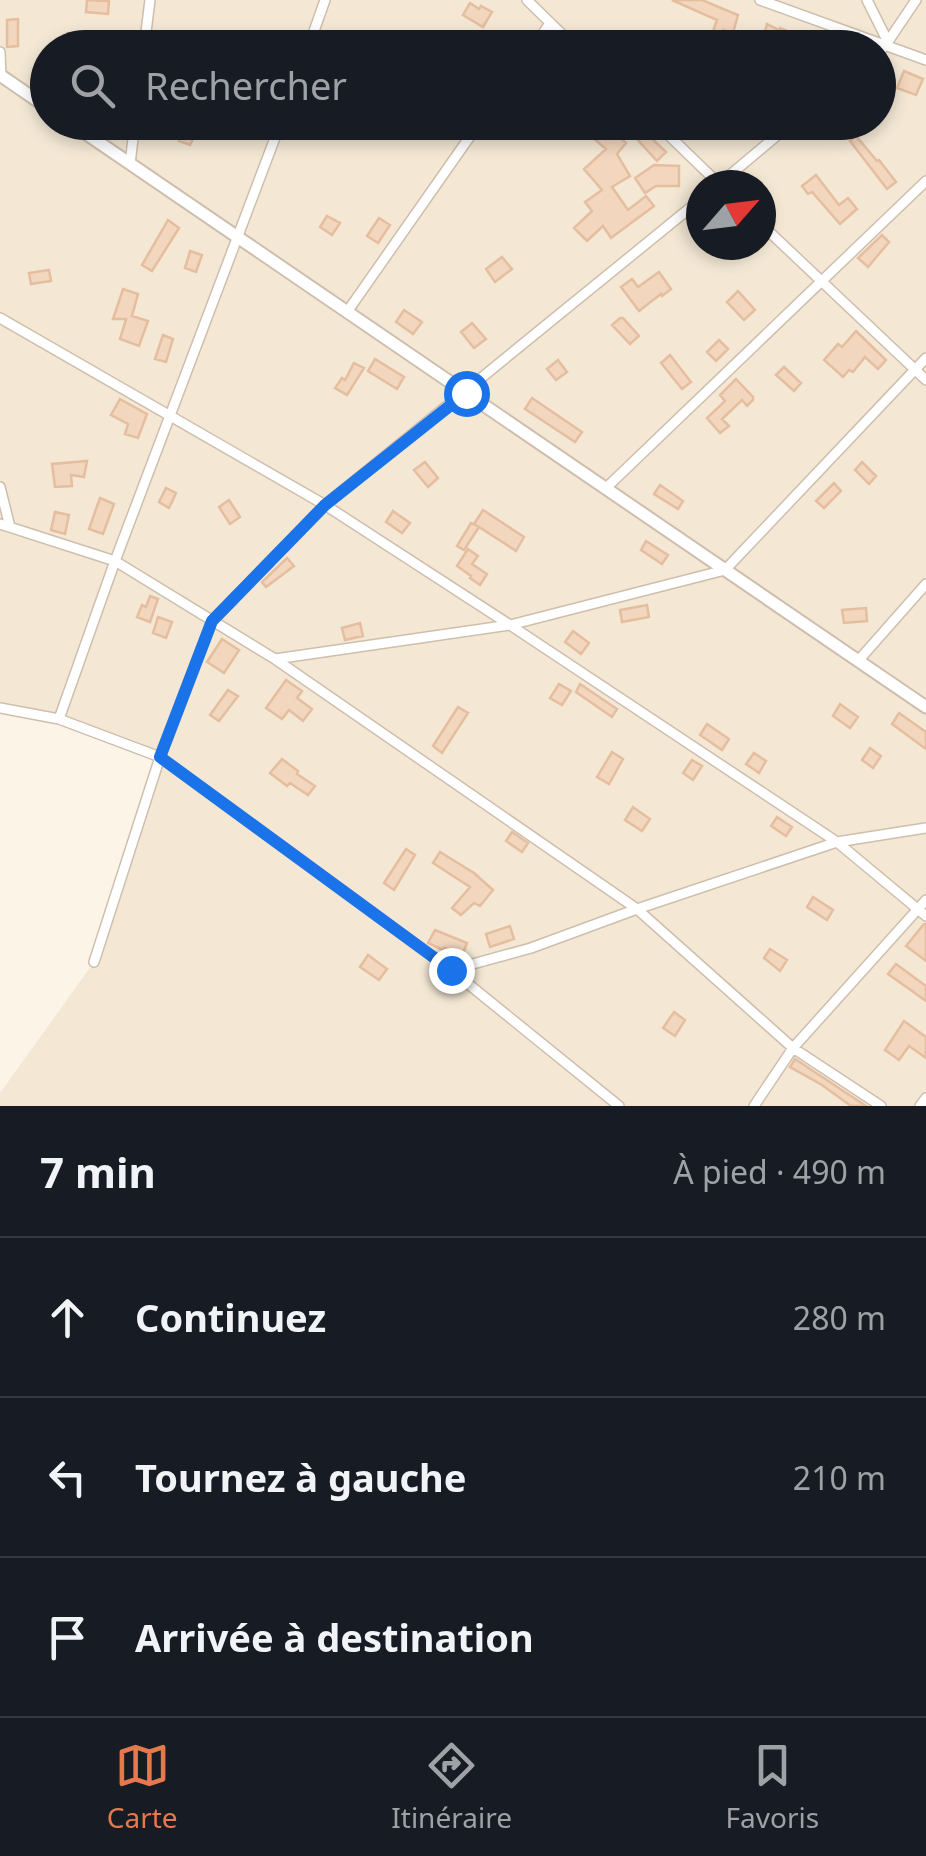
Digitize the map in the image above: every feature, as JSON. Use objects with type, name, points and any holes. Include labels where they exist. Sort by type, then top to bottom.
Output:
[{"type":"street","points":[[146,30],[150,0]]},
{"type":"street","points":[[314,30],[325,0]]},
{"type":"street","points":[[527,0],[557,30]]},
{"type":"street","points":[[760,0],[839,30]]},
{"type":"street","points":[[866,0],[877,30]]},
{"type":"street","points":[[896,30],[916,0]]},
{"type":"street","points":[[545,30],[550,23]]},
{"type":"street","points":[[896,51],[926,60]]},
{"type":"street","points":[[0,52],[0,76],[30,96]]},
{"type":"street","points":[[95,140],[926,707]]},
{"type":"street","points":[[130,164],[133,140]]},
{"type":"street","points":[[59,718],[274,140]]},
{"type":"street","points":[[348,312],[467,140]]},
{"type":"street","points":[[673,140],[704,170]]},
{"type":"street","points":[[737,170],[773,140]]},
{"type":"street","points":[[606,488],[926,181]]},
{"type":"street","points":[[94,962],[160,757],[212,621],[325,505],[686,211]]},
{"type":"street","points":[[776,238],[926,380]]},
{"type":"street","points":[[0,318],[325,505],[838,842],[921,913]]},
{"type":"street","points":[[275,658],[510,625],[725,570],[926,358]]},
{"type":"street","points":[[0,488],[5,526],[115,561],[275,658],[637,908],[794,1048],[881,1106]]},
{"type":"street","points":[[858,660],[926,584]]},
{"type":"street","points":[[0,708],[59,718],[160,757],[451,970],[619,1106]]},
{"type":"street","points":[[451,970],[530,948],[637,908],[838,842],[926,828]]},
{"type":"street","points":[[754,1106],[794,1048],[921,913],[926,900]]},
{"type":"street","points":[[920,1106],[926,1098]]},
{"type":"shaded area","points":[[0,0],[926,0],[926,1106],[0,1106],[0,1093],[94,962],[159,757],[59,719],[0,708]]},
{"type":"building","points":[[87,0],[109,1],[108,14],[86,12]]},
{"type":"building","points":[[672,0],[702,0],[738,15],[734,30],[714,30],[717,20]]},
{"type":"building","points":[[470,3],[492,12],[483,27],[463,15]]},
{"type":"building","points":[[18,19],[18,46],[7,47],[7,20]]},
{"type":"building","points":[[904,71],[923,79],[916,95],[897,88]]},
{"type":"building","points":[[596,140],[626,143],[617,154],[630,176],[612,187],[628,210],[646,196],[654,206],[611,238],[603,226],[587,241],[574,228],[592,211],[585,202],[602,190],[584,169],[606,149]]},
{"type":"building","points":[[638,140],[653,140],[666,152],[657,161]]},
{"type":"building","points":[[859,140],[896,182],[887,189],[850,141]]},
{"type":"building","points":[[654,165],[679,166],[679,186],[656,186],[645,193],[635,178]]},
{"type":"building","points":[[816,175],[839,205],[848,198],[857,209],[840,224],[802,186]]},
{"type":"building","points":[[327,216],[340,223],[332,235],[320,227]]},
{"type":"building","points":[[379,218],[390,225],[378,243],[367,236]]},
{"type":"building","points":[[168,220],[179,228],[152,271],[142,265]]},
{"type":"building","points":[[882,235],[889,242],[868,267],[858,258]]},
{"type":"building","points":[[190,251],[202,255],[196,272],[185,268]]},
{"type":"building","points":[[502,257],[512,269],[495,282],[486,269]]},
{"type":"building","points":[[49,270],[51,281],[31,284],[29,273]]},
{"type":"building","points":[[659,272],[671,289],[639,311],[621,287],[632,279],[638,287]]},
{"type":"building","points":[[123,289],[138,294],[132,316],[148,321],[139,346],[120,339],[126,319],[113,319]]},
{"type":"building","points":[[738,291],[755,310],[744,320],[727,302]]},
{"type":"building","points":[[404,310],[422,322],[413,334],[396,322]]},
{"type":"building","points":[[620,318],[639,336],[630,344],[612,325]]},
{"type":"building","points":[[472,323],[486,339],[474,348],[461,332]]},
{"type":"building","points":[[856,331],[886,360],[878,369],[865,357],[853,372],[849,370],[843,377],[824,360]]},
{"type":"building","points":[[163,335],[173,339],[166,362],[155,359]]},
{"type":"building","points":[[719,340],[728,349],[716,361],[707,352]]},
{"type":"building","points":[[670,355],[691,382],[682,389],[661,363]]},
{"type":"building","points":[[375,359],[404,377],[397,389],[368,371]]},
{"type":"building","points":[[558,360],[567,372],[556,380],[547,369]]},
{"type":"building","points":[[354,363],[364,368],[347,395],[335,388],[342,378],[345,380]]},
{"type":"building","points":[[784,367],[801,383],[794,391],[776,375]]},
{"type":"building","points":[[736,379],[753,400],[747,406],[742,400],[722,419],[729,426],[720,433],[707,418],[725,401],[720,395]]},
{"type":"building","points":[[532,398],[582,432],[575,442],[525,409]]},
{"type":"building","points":[[120,399],[147,414],[138,438],[125,434],[128,424],[111,415]]},
{"type":"building","points":[[87,461],[84,477],[71,475],[72,486],[55,487],[52,464]]},
{"type":"building","points":[[425,462],[438,478],[428,487],[414,470]]},
{"type":"building","points":[[862,462],[876,476],[869,484],[855,470]]},
{"type":"building","points":[[834,483],[841,491],[824,508],[816,501]]},
{"type":"building","points":[[660,485],[683,501],[678,509],[654,494]]},
{"type":"building","points":[[166,488],[176,493],[169,508],[159,502]]},
{"type":"building","points":[[100,498],[114,504],[103,534],[89,529]]},
{"type":"building","points":[[229,500],[240,517],[230,524],[219,507]]},
{"type":"building","points":[[483,510],[524,537],[516,551],[474,524]]},
{"type":"building","points":[[393,511],[410,523],[402,533],[386,522]]},
{"type":"building","points":[[55,512],[69,515],[65,534],[51,530]]},
{"type":"building","points":[[471,523],[479,527],[464,550],[457,546]]},
{"type":"building","points":[[646,541],[668,555],[662,564],[641,550]]},
{"type":"building","points":[[468,549],[478,556],[472,564],[487,574],[480,585],[457,566]]},
{"type":"building","points":[[287,558],[294,566],[266,587],[262,582]]},
{"type":"building","points":[[150,596],[158,599],[150,622],[137,617]]},
{"type":"building","points":[[647,605],[649,617],[622,622],[620,610]]},
{"type":"building","points":[[866,608],[867,621],[844,623],[842,610]]},
{"type":"building","points":[[158,617],[172,622],[166,638],[153,633]]},
{"type":"building","points":[[360,623],[363,636],[345,640],[342,628]]},
{"type":"building","points":[[573,631],[589,643],[581,654],[565,642]]},
{"type":"building","points":[[222,639],[239,650],[224,673],[207,662]]},
{"type":"building","points":[[286,680],[302,691],[297,698],[312,709],[303,721],[289,710],[282,719],[266,708]]},
{"type":"building","points":[[559,684],[571,691],[562,705],[550,698]]},
{"type":"building","points":[[580,684],[617,709],[612,717],[576,692]]},
{"type":"building","points":[[228,690],[238,696],[219,721],[210,715]]},
{"type":"building","points":[[840,704],[858,717],[850,728],[833,716]]},
{"type":"building","points":[[458,707],[468,713],[442,753],[433,746]]},
{"type":"building","points":[[899,713],[926,732],[926,749],[892,724]]},
{"type":"building","points":[[707,724],[729,739],[722,750],[700,735]]},
{"type":"building","points":[[870,748],[881,756],[873,768],[862,760]]},
{"type":"building","points":[[612,752],[623,759],[609,784],[597,777]]},
{"type":"building","points":[[754,753],[766,761],[759,773],[746,764]]},
{"type":"building","points":[[282,759],[315,786],[308,795],[270,773]]},
{"type":"building","points":[[692,760],[702,766],[693,780],[683,773]]},
{"type":"building","points":[[633,807],[650,819],[642,831],[625,820]]},
{"type":"building","points":[[777,817],[792,827],[786,836],[771,826]]},
{"type":"building","points":[[512,832],[528,843],[522,852],[506,841]]},
{"type":"building","points":[[406,849],[415,855],[394,890],[384,883]]},
{"type":"building","points":[[440,852],[493,890],[480,906],[474,903],[461,915],[452,908],[470,887],[433,863]]},
{"type":"building","points":[[813,897],[833,910],[827,920],[807,907]]},
{"type":"building","points":[[926,924],[926,961],[906,946]]},
{"type":"building","points":[[510,926],[514,939],[490,947],[486,934]]},
{"type":"building","points":[[435,930],[467,943],[463,954],[428,943]]},
{"type":"building","points":[[770,949],[787,960],[780,971],[764,958]]},
{"type":"building","points":[[368,955],[387,969],[379,980],[360,967]]},
{"type":"building","points":[[896,964],[926,986],[926,1001],[888,974]]},
{"type":"building","points":[[674,1012],[685,1020],[675,1036],[663,1028]]},
{"type":"building","points":[[904,1021],[926,1037],[926,1058],[909,1046],[899,1060],[885,1050]]},
{"type":"building","points":[[795,1059],[866,1106],[851,1106],[790,1067]]},
{"type":"route","points":[[451,970],[160,757],[212,621],[325,505],[466,393]]}]
